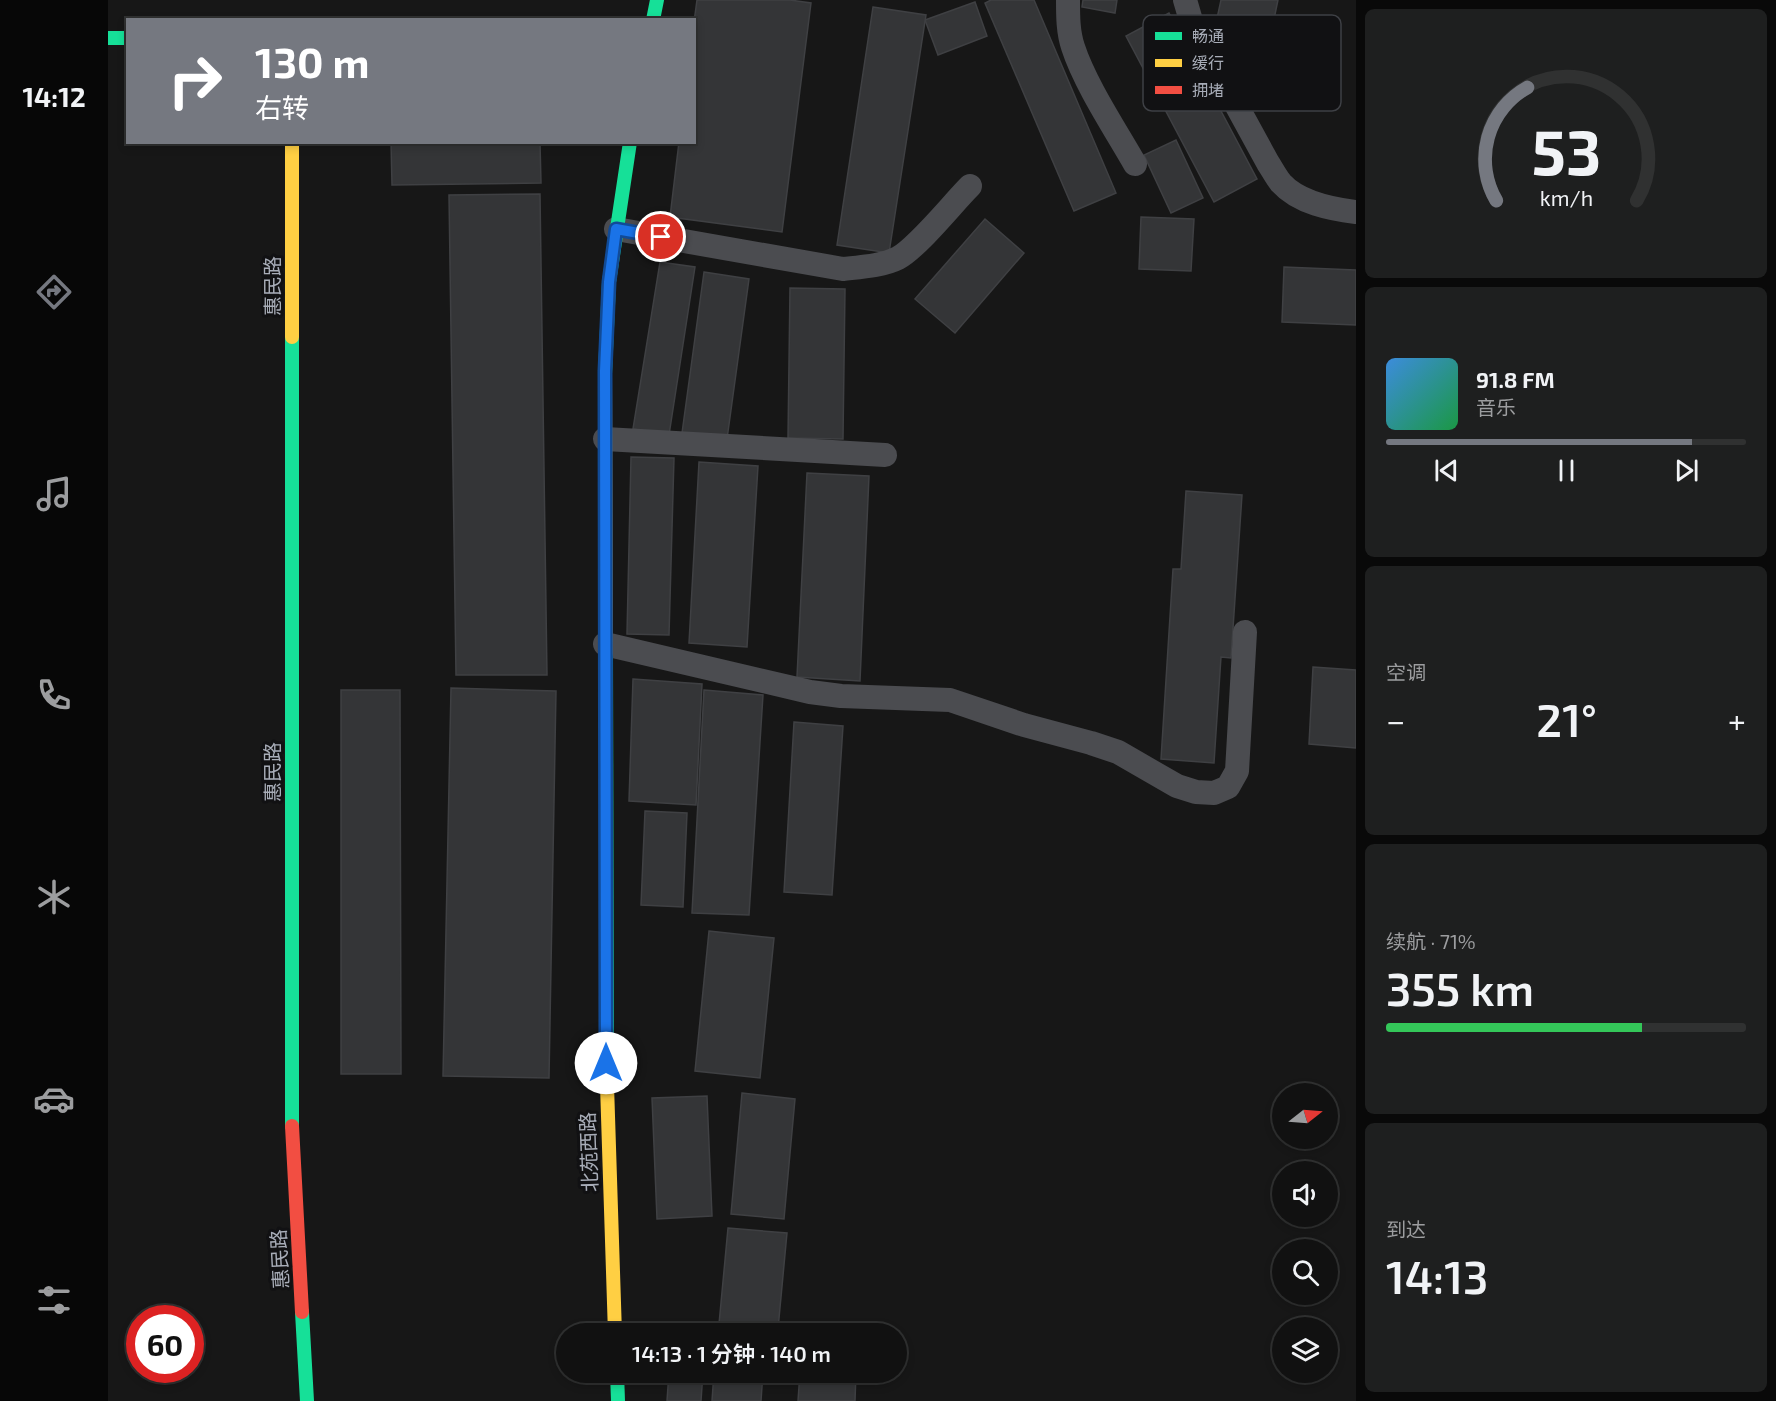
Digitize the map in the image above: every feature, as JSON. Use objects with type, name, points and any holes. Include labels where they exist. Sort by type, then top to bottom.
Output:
[{"type":"street","points":[[653,18],[657,0]]},
{"type":"street","points":[[108,38],[126,38]]},
{"type":"street","name":"惠民路","points":[[292,144],[292,1127],[307,1401]]},
{"type":"street","name":"北苑西路","points":[[615,1323],[607,1126],[605,371],[609,282],[630,144]]},
{"type":"street","points":[[617,1383],[618,1401]]},
{"type":"lane","points":[[1068,0],[1068,25],[1082,69],[1135,164]]},
{"type":"lane","points":[[1185,0],[1189,15]]},
{"type":"lane","points":[[1240,111],[1282,184],[1297,196],[1320,205],[1356,212]]},
{"type":"lane","points":[[616,229],[843,269],[874,265],[898,258],[970,186]]},
{"type":"lane","points":[[605,439],[885,455]]},
{"type":"lane","points":[[605,645],[810,692],[840,696],[950,700],[1024,726],[1091,742],[1118,752],[1178,786],[1196,792],[1214,793],[1228,787],[1237,771],[1245,632]]},
{"type":"building","points":[[697,0],[790,0],[811,3],[782,232],[670,217],[679,144],[696,144],[695,18]]},
{"type":"building","points":[[991,0],[1034,0],[1116,193],[1074,211],[985,3]]},
{"type":"building","points":[[1083,0],[1117,0],[1115,13],[1082,7]]},
{"type":"building","points":[[1221,0],[1278,0],[1275,15],[1218,15]]},
{"type":"building","points":[[975,2],[987,36],[938,55],[925,20]]},
{"type":"building","points":[[873,7],[926,15],[889,253],[837,245]]},
{"type":"building","points":[[1143,27],[1143,68],[1126,36]]},
{"type":"building","points":[[1166,111],[1221,111],[1257,179],[1214,202]]},
{"type":"building","points":[[1176,140],[1203,198],[1171,213],[1144,155]]},
{"type":"building","points":[[391,144],[540,144],[541,183],[392,185]]},
{"type":"building","points":[[540,194],[547,675],[456,675],[449,195]]},
{"type":"building","points":[[1141,217],[1194,219],[1191,271],[1139,269]]},
{"type":"building","points":[[985,219],[1024,253],[955,333],[915,299]]},
{"type":"building","points":[[660,262],[695,267],[669,435],[633,429]]},
{"type":"building","points":[[1284,267],[1356,270],[1356,325],[1282,322]]},
{"type":"building","points":[[704,272],[749,279],[727,439],[682,433]]},
{"type":"building","points":[[790,288],[845,289],[843,439],[788,438]]},
{"type":"building","points":[[631,457],[674,458],[669,635],[627,634]]},
{"type":"building","points":[[699,462],[758,466],[747,647],[689,643]]},
{"type":"building","points":[[807,473],[869,476],[860,681],[797,677]]},
{"type":"building","points":[[1186,491],[1242,495],[1231,658],[1221,657],[1214,763],[1161,759],[1173,569],[1181,569]]},
{"type":"building","points":[[1313,667],[1356,670],[1356,748],[1309,744]]},
{"type":"building","points":[[633,679],[702,684],[696,805],[629,801]]},
{"type":"building","points":[[451,688],[556,691],[549,1078],[443,1076]]},
{"type":"building","points":[[341,690],[400,690],[401,1074],[341,1074]]},
{"type":"building","points":[[704,690],[763,695],[749,915],[692,913]]},
{"type":"building","points":[[794,722],[843,726],[832,895],[784,892]]},
{"type":"building","points":[[645,811],[687,813],[683,907],[641,905]]},
{"type":"building","points":[[709,931],[774,938],[760,1078],[695,1071]]},
{"type":"building","points":[[742,1093],[795,1099],[784,1219],[731,1214]]},
{"type":"building","points":[[707,1096],[712,1216],[657,1219],[652,1098]]},
{"type":"building","points":[[728,1228],[787,1233],[779,1323],[719,1323]]},
{"type":"building","points":[[668,1383],[702,1383],[701,1401],[667,1401]]},
{"type":"building","points":[[713,1383],[762,1383],[761,1401],[712,1401]]},
{"type":"building","points":[[799,1383],[856,1383],[855,1401],[798,1401]]},
{"type":"traffic: fast","points":[[653,18],[657,0]]},
{"type":"traffic: fast","points":[[108,38],[126,38]]},
{"type":"traffic: fast","points":[[605,374],[609,282],[630,144]]},
{"type":"traffic: fast","points":[[292,337],[292,1126]]},
{"type":"traffic: fast","points":[[606,653],[607,1085]]},
{"type":"traffic: fast","points":[[302,1312],[307,1401]]},
{"type":"traffic: fast","points":[[617,1383],[618,1401]]},
{"type":"traffic: slow","points":[[292,144],[292,337]]},
{"type":"traffic: slow","points":[[605,374],[606,653]]},
{"type":"traffic: slow","points":[[607,1085],[615,1323]]},
{"type":"traffic: jam","points":[[292,1126],[302,1312]]},
{"type":"route","points":[[606,1063],[605,371],[609,282],[616,229],[661,237]]}]
